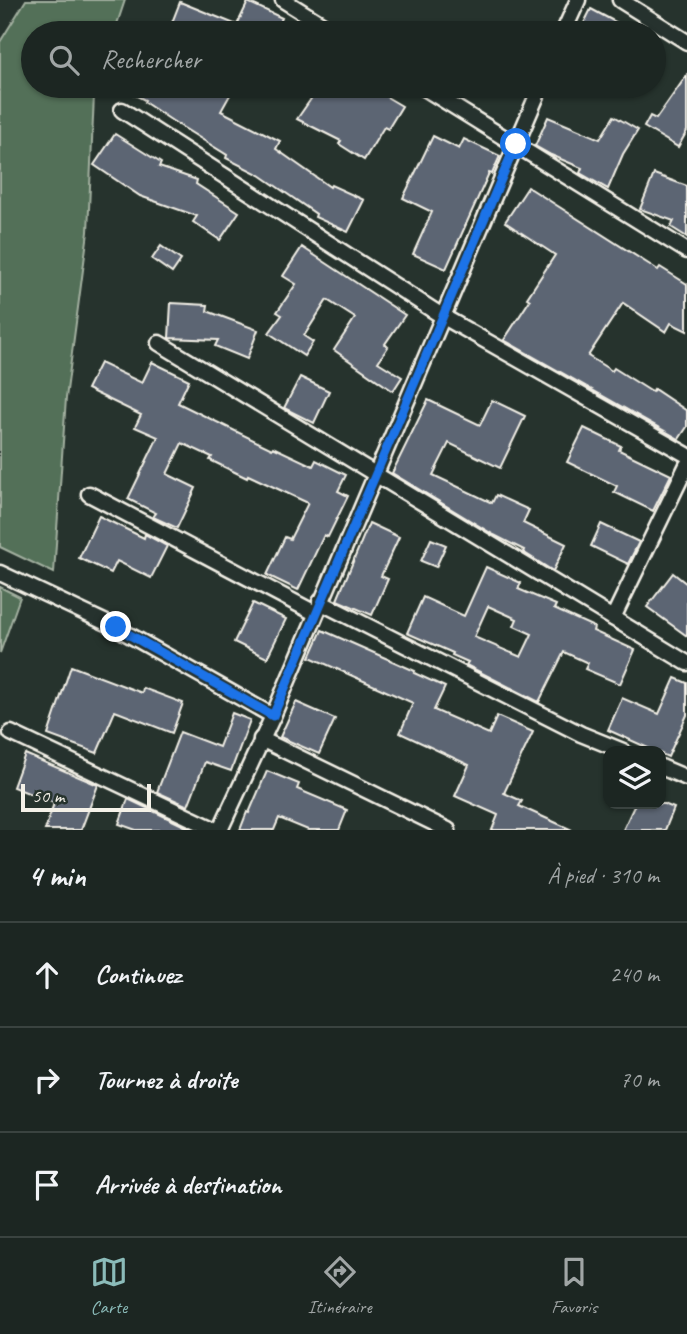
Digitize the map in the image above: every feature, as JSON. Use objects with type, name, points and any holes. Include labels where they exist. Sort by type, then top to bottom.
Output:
[{"type":"street","points":[[283,0],[317,21]]},
{"type":"street","points":[[568,21],[578,0]]},
{"type":"street","points":[[620,0],[654,21]]},
{"type":"street","points":[[666,29],[687,42]]},
{"type":"street","points":[[441,98],[687,251]]},
{"type":"street","points":[[11,733],[218,830],[273,716],[317,607],[536,98]]},
{"type":"street","points":[[122,110],[442,316],[687,455]]},
{"type":"street","points":[[159,343],[687,663]]},
{"type":"street","points":[[613,618],[687,465]]},
{"type":"street","points":[[89,494],[317,607],[610,746]]},
{"type":"street","points":[[0,573],[116,627],[273,716]]},
{"type":"street","points":[[261,739],[448,830]]},
{"type":"street","points":[[666,769],[687,778]]},
{"type":"green space","points":[[26,0],[125,0],[118,21],[21,21],[21,98],[94,98],[88,232],[66,398],[54,573],[0,547],[0,42]]},
{"type":"green space","points":[[0,587],[20,597],[0,653]]},
{"type":"building","points":[[180,2],[227,21],[173,21]]},
{"type":"building","points":[[248,2],[282,18],[281,21],[239,21]]},
{"type":"building","points":[[591,9],[614,21],[585,21]]},
{"type":"building","points":[[687,75],[687,131],[678,147],[644,127],[650,116],[656,119]]},
{"type":"building","points":[[141,98],[228,98],[221,111],[280,141],[276,149],[330,187],[331,185],[364,200],[348,232],[315,217],[316,214],[260,175],[226,158],[227,155],[144,102]]},
{"type":"building","points":[[312,98],[388,98],[402,106],[388,129],[384,127],[364,160],[339,144],[341,141],[297,119]]},
{"type":"building","points":[[614,116],[638,130],[623,154],[608,189],[580,173],[582,168],[535,146],[548,117],[600,139]]},
{"type":"building","points":[[115,134],[161,163],[159,167],[197,180],[196,184],[239,212],[220,240],[193,222],[197,216],[140,196],[94,165]]},
{"type":"building","points":[[433,136],[459,149],[464,139],[500,156],[492,174],[489,173],[446,269],[413,254],[432,212],[403,198]]},
{"type":"building","points":[[654,174],[687,186],[687,237],[671,227],[674,221],[640,209]]},
{"type":"building","points":[[528,187],[658,270],[660,267],[687,284],[687,331],[671,323],[666,332],[623,303],[588,356],[612,371],[614,368],[652,392],[654,389],[687,411],[687,427],[679,439],[504,340],[555,255],[505,222]]},
{"type":"building","points":[[161,246],[181,260],[172,273],[152,259]]},
{"type":"building","points":[[302,247],[405,315],[385,344],[388,347],[378,362],[402,377],[393,391],[334,350],[355,318],[327,300],[304,336],[313,342],[304,356],[269,333],[282,315],[277,312],[296,284],[283,276]]},
{"type":"building","points":[[171,303],[208,305],[207,311],[258,330],[247,359],[215,346],[218,340],[169,338]]},
{"type":"building","points":[[152,362],[189,380],[178,403],[272,449],[273,447],[313,466],[316,460],[346,475],[338,491],[348,496],[328,537],[324,535],[298,590],[267,575],[285,537],[290,539],[308,503],[248,475],[247,478],[182,443],[167,474],[196,488],[177,528],[153,517],[156,513],[128,499],[158,437],[135,427],[141,415],[87,389],[100,363],[142,383]]},
{"type":"building","points":[[300,377],[329,391],[314,423],[284,408]]},
{"type":"building","points":[[428,400],[480,425],[492,400],[525,416],[500,468],[449,443],[433,475],[492,503],[496,495],[529,510],[523,523],[566,544],[553,571],[523,552],[524,550],[494,535],[392,473]]},
{"type":"building","points":[[584,428],[621,446],[619,450],[671,475],[653,511],[614,492],[617,486],[567,462]]},
{"type":"building","points":[[99,516],[167,546],[151,578],[117,561],[111,573],[79,558]]},
{"type":"building","points":[[369,523],[399,537],[381,576],[388,579],[372,615],[337,600]]},
{"type":"building","points":[[601,524],[639,542],[628,564],[591,546]]},
{"type":"building","points":[[431,539],[446,545],[436,567],[421,561]]},
{"type":"building","points":[[486,567],[521,583],[518,589],[556,605],[554,609],[594,627],[593,631],[635,650],[620,684],[585,669],[588,663],[564,652],[539,702],[466,665],[468,662],[452,655],[453,653],[407,633],[423,597],[464,616]],"holes":[[[488,606],[517,619],[514,626],[532,634],[521,657],[474,637]]]},
{"type":"building","points":[[673,573],[687,584],[687,636],[647,607]]},
{"type":"building","points":[[253,603],[286,619],[267,658],[234,642]]},
{"type":"building","points":[[322,630],[445,687],[434,710],[489,734],[497,716],[533,732],[504,793],[522,801],[519,806],[572,830],[492,830],[498,815],[455,796],[469,765],[400,733],[413,703],[310,657]]},
{"type":"building","points":[[71,666],[142,693],[143,688],[183,703],[172,733],[115,711],[97,753],[48,735]]},
{"type":"building","points":[[675,678],[687,683],[687,715],[668,757],[666,746],[644,746],[608,730],[622,698],[659,714]]},
{"type":"building","points":[[296,702],[335,719],[319,754],[280,737]]},
{"type":"building","points":[[232,713],[250,720],[231,771],[205,762],[188,806],[157,792],[180,732],[219,747]]},
{"type":"building","points":[[25,754],[98,785],[81,830],[45,830],[54,803],[13,787]]},
{"type":"building","points":[[267,771],[299,784],[297,789],[347,810],[339,830],[308,830],[279,818],[274,830],[240,830]]},
{"type":"building","points":[[128,799],[193,830],[136,830],[119,824]]},
{"type":"building","points":[[666,805],[674,808],[665,830],[623,830],[633,809],[666,809]]},
{"type":"route","points":[[116,627],[273,716],[516,144]]}]
